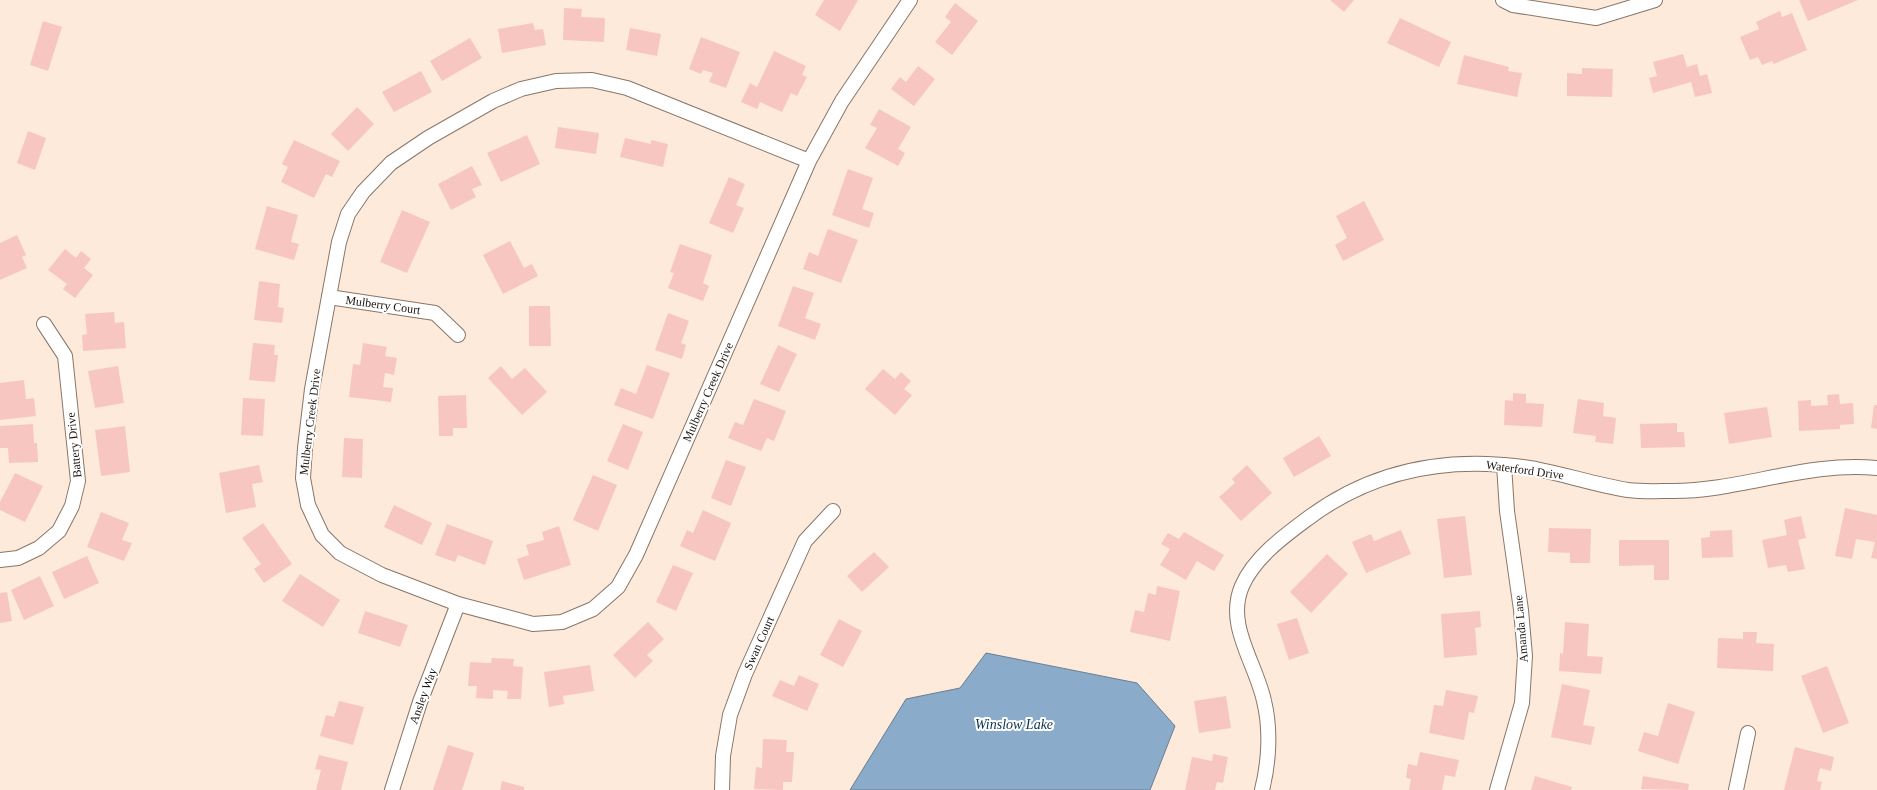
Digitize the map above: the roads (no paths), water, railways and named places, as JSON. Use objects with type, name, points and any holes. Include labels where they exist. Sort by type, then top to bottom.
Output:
[{"type":"street","name":"Mulberry Creek Drive","points":[[809,161],[627,88],[592,80],[556,81],[521,89],[494,101],[428,138],[391,163],[363,192],[348,214],[339,242],[312,389],[303,478],[308,505],[322,535],[340,553],[382,575],[458,604],[533,624],[562,622],[593,609],[618,587],[648,528],[809,161],[842,101],[910,0]]},
{"type":"street","points":[[1502,0],[1513,5],[1596,18],[1654,0]]},
{"type":"street","name":"Mulberry Court","points":[[329,297],[435,313],[458,334]]},
{"type":"street","name":"Battery Drive","points":[[0,560],[18,558],[25,555],[39,548],[59,531],[72,506],[78,481],[64,356],[44,324]]},
{"type":"street","name":"Waterford Drive","points":[[1262,790],[1265,777],[1268,735],[1264,702],[1240,634],[1236,610],[1242,585],[1259,561],[1294,529],[1334,499],[1382,477],[1424,467],[1466,463],[1504,464],[1629,490],[1675,491],[1714,488],[1801,470],[1850,466],[1877,468]]},
{"type":"street","name":"Amanda Lane","points":[[1498,790],[1522,703],[1525,656],[1521,610],[1506,511],[1504,464]]},
{"type":"street","name":"Swan Court","points":[[722,790],[723,756],[730,715],[745,674],[805,541],[833,511]]},
{"type":"street","name":"Ansley Way","points":[[392,790],[420,702],[458,604]]},
{"type":"street","points":[[1736,790],[1748,733]]},
{"type":"water","name":"Winslow Lake","points":[[986,653],[1137,683],[1175,726],[1150,790],[850,790],[906,699],[960,688]]}]
